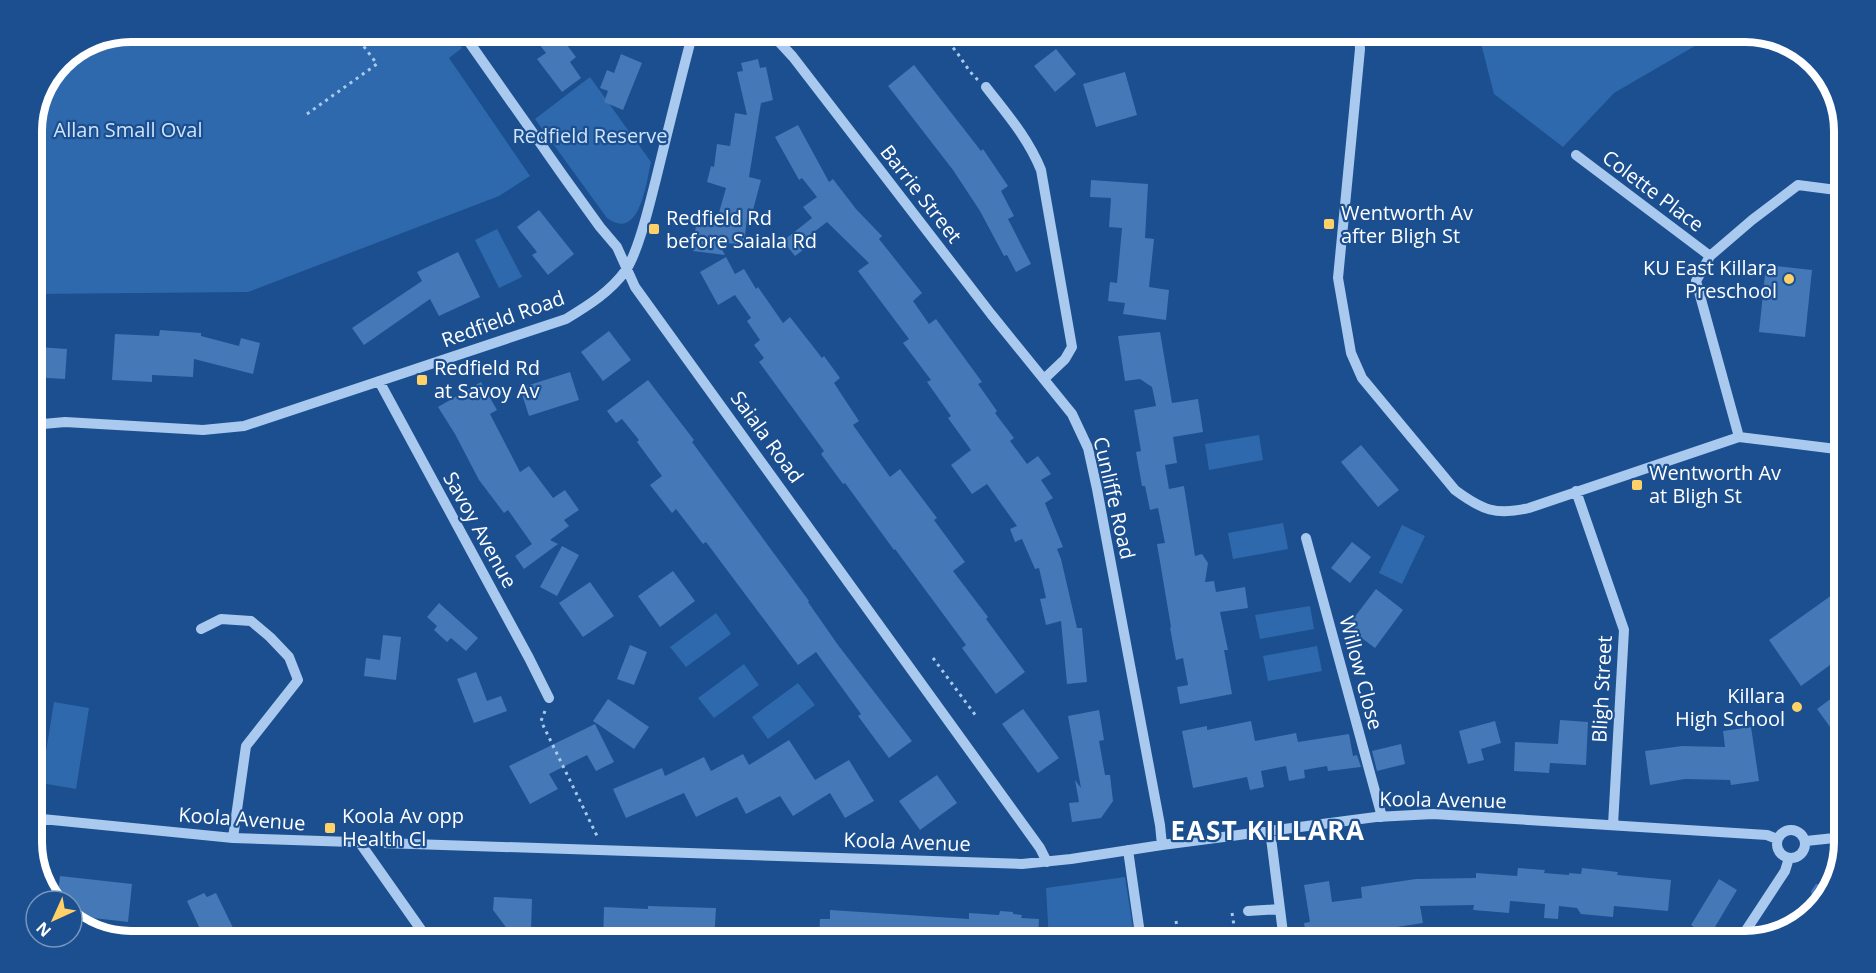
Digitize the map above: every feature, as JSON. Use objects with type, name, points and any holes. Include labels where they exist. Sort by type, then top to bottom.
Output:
[{"type":"street","name":"Saiala Road","points":[[469,42],[588,211],[617,247],[635,287],[1036,842],[1047,862]]},
{"type":"street","name":"Redfield Road","points":[[42,424],[65,422],[203,430],[244,426],[566,319],[600,297],[628,268],[651,198],[690,42]]},
{"type":"street","name":"Barrie Street","points":[[779,42],[991,314],[1045,378]]},
{"type":"street","points":[[1360,42],[1338,278],[1351,353],[1362,378],[1455,490],[1470,502],[1489,510],[1509,512],[1529,508],[1739,437],[1834,449]]},
{"type":"street","points":[[986,87],[1020,129],[1033,150],[1041,170],[1072,346],[1065,359],[1045,378]]},
{"type":"street","name":"Colette Place","points":[[1576,155],[1710,256]]},
{"type":"street","points":[[1739,437],[1696,281],[1710,256],[1752,220],[1798,186],[1834,190]]},
{"type":"street","name":"Cunliffe Road","points":[[1045,378],[1072,414],[1088,448],[1162,845]]},
{"type":"street","name":"Savoy Avenue","points":[[379,381],[530,658],[549,698]]},
{"type":"street","name":"Bligh Street","points":[[1576,491],[1624,630],[1613,825]]},
{"type":"street","name":"Willow Close","points":[[1306,538],[1382,817]]},
{"type":"street","points":[[201,629],[221,619],[251,621],[289,657],[298,680],[246,746],[233,838]]},
{"type":"street","name":"Koola Avenue","points":[[42,820],[233,838],[1022,864],[1270,830],[1382,817],[1433,814],[1767,835],[1778,839]]},
{"type":"street","points":[[1793,829],[1801,833],[1806,841],[1802,854],[1789,858],[1780,853],[1778,839],[1784,831],[1793,829]]},
{"type":"street","points":[[1270,830],[1283,931]]},
{"type":"street","points":[[1806,841],[1834,838]]},
{"type":"street","points":[[360,843],[421,931]]},
{"type":"street","points":[[1128,850],[1139,931]]},
{"type":"street","points":[[1746,931],[1785,871],[1789,858]]},
{"type":"street","points":[[1248,912],[1280,909]]},
{"type":"path","points":[[307,114],[377,64],[360,42]]},
{"type":"path","points":[[948,42],[973,75]]},
{"type":"path","points":[[933,658],[976,716]]},
{"type":"path","points":[[549,698],[541,721],[604,850]]},
{"type":"path","points":[[1232,913],[1235,931]]},
{"type":"path","points":[[1176,921],[1177,931]]},
{"type":"green space","name":"Allan Small Oval","points":[[458,42],[462,48],[449,58],[530,176],[499,196],[248,292],[42,294],[42,125],[51,92],[60,77],[86,54],[119,43]]},
{"type":"green space","points":[[1481,42],[1702,42],[1614,93],[1563,147],[1494,94]]},
{"type":"green space","name":"Redfield Reserve","points":[[590,77],[651,162],[640,207],[627,222],[618,223],[607,218],[535,119]]},
{"type":"green space","points":[[497,229],[522,277],[499,288],[475,240]]},
{"type":"green space","points":[[1259,435],[1263,460],[1209,470],[1205,444]]},
{"type":"green space","points":[[1283,523],[1288,549],[1233,559],[1228,533]]},
{"type":"green space","points":[[1402,525],[1425,536],[1402,584],[1379,573]]},
{"type":"green space","points":[[1310,606],[1314,629],[1260,639],[1255,615]]},
{"type":"green space","points":[[716,613],[731,634],[686,667],[670,647]]},
{"type":"green space","points":[[1317,646],[1322,671],[1268,681],[1263,656]]},
{"type":"green space","points":[[744,664],[759,685],[714,718],[698,698]]},
{"type":"green space","points":[[798,683],[815,705],[768,739],[752,717]]},
{"type":"green space","points":[[54,702],[89,708],[76,789],[42,783]]},
{"type":"green space","points":[[1125,877],[1133,931],[1048,931],[1046,888]]},
{"type":"building","points":[[538,42],[565,42],[576,57],[570,62],[581,78],[562,92],[537,59],[546,53]]},
{"type":"building","points":[[1056,49],[1076,74],[1055,92],[1034,66]]},
{"type":"building","points":[[621,54],[642,63],[623,110],[604,102],[608,91],[600,88],[607,70],[614,73]]},
{"type":"building","points":[[758,59],[760,68],[766,67],[773,100],[761,103],[749,177],[761,180],[753,210],[748,208],[744,245],[718,242],[725,255],[693,251],[696,224],[703,224],[704,214],[718,216],[726,188],[707,182],[711,166],[714,167],[717,144],[730,146],[735,113],[747,115],[737,72],[743,71],[741,63]]},
{"type":"building","points":[[914,65],[981,151],[983,149],[1008,186],[1001,191],[1014,216],[1008,219],[1031,264],[1016,272],[1007,255],[1004,256],[980,211],[953,170],[888,86]]},
{"type":"building","points":[[1125,72],[1137,115],[1096,127],[1083,84]]},
{"type":"building","points":[[798,125],[829,182],[833,179],[856,209],[882,236],[879,239],[922,293],[913,301],[929,324],[936,319],[982,382],[978,384],[997,411],[995,413],[1014,438],[1010,441],[1027,464],[1038,456],[1051,474],[1041,480],[1053,498],[1045,503],[1063,547],[1057,549],[1077,628],[1082,628],[1087,682],[1067,684],[1061,621],[1046,625],[1040,599],[1046,598],[1039,568],[1035,569],[1022,539],[1015,542],[1010,529],[1017,526],[987,484],[972,494],[951,465],[971,450],[948,418],[951,416],[927,382],[931,380],[903,343],[909,339],[858,271],[869,263],[827,222],[806,238],[811,244],[795,256],[783,241],[812,218],[803,207],[817,197],[802,178],[799,180],[775,137]]},
{"type":"building","points":[[1091,180],[1148,184],[1145,238],[1154,239],[1149,287],[1169,290],[1166,320],[1123,314],[1125,303],[1108,301],[1110,282],[1117,283],[1122,228],[1109,227],[1111,198],[1090,197]]},
{"type":"building","points":[[539,210],[574,254],[548,275],[532,255],[537,252],[517,227]]},
{"type":"building","points":[[458,252],[480,297],[439,316],[430,299],[364,345],[352,328],[422,281],[417,272]]},
{"type":"building","points":[[726,257],[735,274],[744,269],[756,289],[758,287],[783,323],[790,317],[822,358],[824,356],[840,378],[834,383],[859,421],[853,425],[890,477],[900,469],[937,518],[934,520],[965,562],[953,571],[1025,672],[996,694],[962,648],[966,645],[821,454],[824,451],[759,362],[764,358],[754,345],[760,340],[747,321],[751,318],[735,295],[718,305],[700,272]]},
{"type":"building","points":[[1766,265],[1812,270],[1805,337],[1759,332]]},
{"type":"building","points":[[160,330],[201,333],[201,336],[239,346],[241,338],[260,343],[253,374],[194,359],[193,377],[152,375],[152,382],[112,380],[115,334],[159,336]]},
{"type":"building","points":[[609,331],[631,360],[603,381],[581,352]]},
{"type":"building","points":[[1160,332],[1172,403],[1198,399],[1203,432],[1173,437],[1177,463],[1165,465],[1169,489],[1184,486],[1195,556],[1202,554],[1208,563],[1205,582],[1214,581],[1216,592],[1245,587],[1248,608],[1220,612],[1228,650],[1224,650],[1232,694],[1180,704],[1177,687],[1188,685],[1183,658],[1176,660],[1170,628],[1157,544],[1165,543],[1158,508],[1150,510],[1145,486],[1142,486],[1136,452],[1141,451],[1134,410],[1156,406],[1152,387],[1140,379],[1125,381],[1118,336]]},
{"type":"building","points":[[42,347],[67,349],[65,379],[42,378]]},
{"type":"building","points":[[570,372],[579,400],[529,416],[520,388]]},
{"type":"building","points":[[648,380],[694,440],[692,442],[809,601],[838,645],[912,741],[889,758],[858,716],[861,714],[816,652],[798,665],[706,542],[703,544],[676,509],[672,513],[650,485],[662,476],[637,442],[639,440],[622,419],[616,423],[607,411]]},
{"type":"building","points":[[481,382],[497,410],[490,414],[520,472],[529,466],[553,498],[565,490],[579,510],[564,520],[569,526],[550,540],[558,544],[524,569],[515,556],[532,544],[508,510],[504,513],[479,480],[438,407]]},
{"type":"building","points":[[1361,445],[1399,490],[1378,507],[1341,462]]},
{"type":"building","points":[[1352,542],[1371,557],[1350,583],[1331,568]]},
{"type":"building","points":[[562,546],[579,555],[557,596],[540,587]]},
{"type":"building","points":[[673,571],[695,601],[660,627],[638,596]]},
{"type":"building","points":[[590,582],[614,616],[583,637],[559,603]]},
{"type":"building","points":[[1376,589],[1403,610],[1375,648],[1347,627]]},
{"type":"building","points":[[1832,595],[1834,598],[1834,662],[1801,686],[1769,640]]},
{"type":"building","points":[[439,603],[478,638],[466,651],[451,638],[447,642],[434,630],[437,626],[427,617]]},
{"type":"building","points":[[383,635],[401,637],[396,680],[364,676],[366,658],[380,660]]},
{"type":"building","points":[[630,645],[647,652],[634,685],[617,679]]},
{"type":"building","points":[[476,672],[487,701],[501,696],[507,711],[474,723],[457,679]]},
{"type":"building","points":[[1834,696],[1834,732],[1817,709]]},
{"type":"building","points":[[608,699],[649,727],[634,749],[593,721]]},
{"type":"building","points":[[1023,709],[1059,758],[1038,773],[1002,724]]},
{"type":"building","points":[[1099,710],[1104,740],[1099,741],[1105,775],[1110,775],[1113,801],[1101,818],[1072,822],[1069,803],[1079,802],[1075,780],[1081,788],[1068,716]]},
{"type":"building","points":[[1560,720],[1588,722],[1586,765],[1550,763],[1549,773],[1514,771],[1515,742],[1558,744]]},
{"type":"building","points":[[1251,721],[1255,741],[1296,733],[1298,742],[1349,734],[1353,756],[1357,755],[1361,767],[1328,771],[1327,766],[1304,770],[1305,778],[1289,781],[1286,766],[1261,771],[1264,787],[1250,790],[1247,777],[1193,788],[1182,731],[1207,726],[1207,730]]},
{"type":"building","points":[[1495,721],[1501,743],[1481,749],[1484,760],[1468,764],[1459,731]]},
{"type":"building","points":[[595,724],[614,762],[596,771],[587,755],[549,774],[558,789],[530,804],[509,766]]},
{"type":"building","points":[[1751,727],[1759,781],[1731,785],[1730,780],[1685,779],[1650,785],[1645,751],[1682,746],[1725,747],[1723,731]]},
{"type":"building","points":[[789,740],[815,780],[849,760],[874,801],[845,818],[830,793],[793,816],[780,796],[746,814],[737,797],[696,817],[684,793],[626,818],[613,789],[662,768],[665,776],[704,757],[711,771],[743,754],[749,765]]},
{"type":"building","points":[[1401,744],[1405,764],[1377,771],[1372,751]]},
{"type":"building","points":[[937,775],[957,803],[920,830],[899,801]]},
{"type":"building","points":[[1518,868],[1569,875],[1569,873],[1581,874],[1582,868],[1618,872],[1617,875],[1671,880],[1668,911],[1614,906],[1613,917],[1581,914],[1577,908],[1559,906],[1558,919],[1544,918],[1545,904],[1510,901],[1509,913],[1473,910],[1474,905],[1420,906],[1423,923],[1384,929],[1384,931],[1305,931],[1304,923],[1310,922],[1304,885],[1329,881],[1332,902],[1362,898],[1361,887],[1416,879],[1476,878],[1476,873],[1517,876]]},
{"type":"building","points":[[60,876],[132,884],[128,922],[85,918],[84,889],[58,889]]},
{"type":"building","points":[[1719,879],[1737,890],[1713,931],[1700,931],[1691,925]]},
{"type":"building","points":[[1816,884],[1823,885],[1813,900],[1811,891]]},
{"type":"building","points":[[204,893],[207,897],[216,893],[235,931],[201,931],[187,901]]},
{"type":"building","points":[[494,897],[532,899],[531,931],[508,930],[493,910]]},
{"type":"building","points":[[648,906],[716,908],[715,931],[603,931],[604,907],[648,909]]},
{"type":"building","points":[[830,910],[969,919],[969,913],[999,915],[1000,911],[1022,915],[1021,918],[1039,919],[1038,931],[819,931],[820,919],[830,919]]},
{"type":"place","name":"Wentworth Av after Bligh St","points":[[1329,224]]},
{"type":"place","name":"Redfield Rd before Saiala Rd","points":[[654,229]]},
{"type":"place","name":"KU East Killara Preschool","points":[[1789,279]]},
{"type":"place","name":"Redfield Rd at Savoy Av","points":[[422,380]]},
{"type":"place","name":"Wentworth Av at Bligh St","points":[[1637,485]]},
{"type":"place","name":"Killara High School","points":[[1797,707]]},
{"type":"place","name":"Koola Av opp Health Cl","points":[[330,828]]},
{"type":"district","name":"EAST KILLARA","points":[[1268,831]]}]
